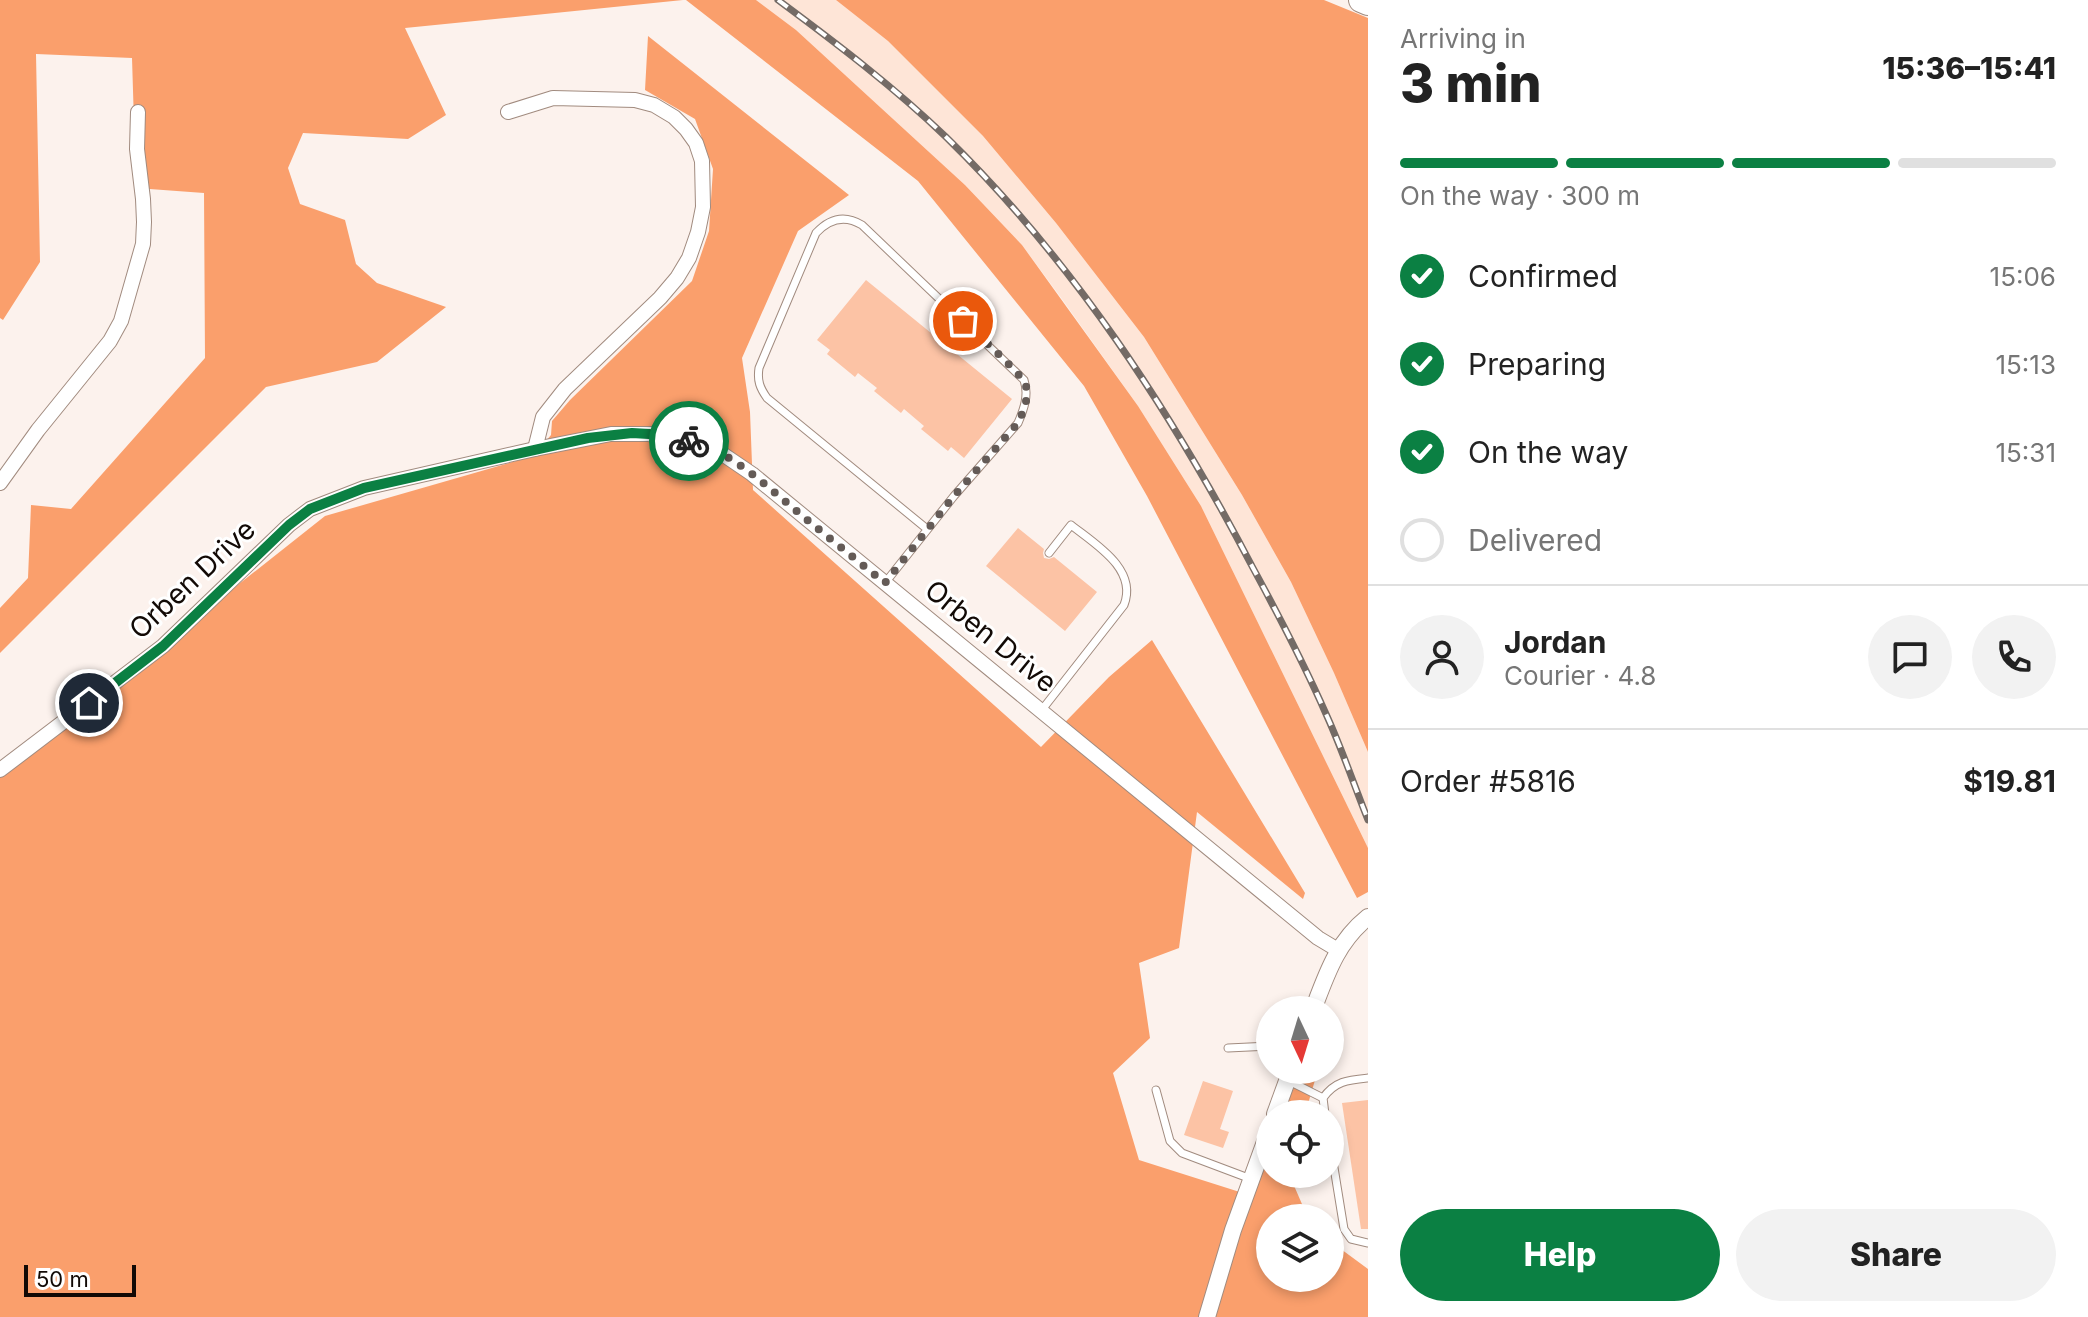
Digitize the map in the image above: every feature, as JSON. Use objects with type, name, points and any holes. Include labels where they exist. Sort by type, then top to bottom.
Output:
[{"type":"highway","points":[[1361,0],[1368,3]]},
{"type":"street","points":[[508,112],[553,98],[635,100],[654,105],[674,117],[696,143],[702,161],[703,207],[689,258],[660,298],[565,389],[543,417],[535,449]]},
{"type":"street","points":[[1,478],[110,341],[121,321],[143,244],[138,112]]},
{"type":"street","name":"Orben Drive","points":[[0,770],[163,646],[289,525],[310,509],[364,488],[588,438],[632,433],[678,438],[700,443],[752,474],[1318,938],[1338,950]]},
{"type":"street","points":[[1319,996],[1338,950],[1368,917]]},
{"type":"street","points":[[1207,1317],[1256,1166]]},
{"type":"lane","points":[[885,583],[1018,423],[1026,388],[1024,380],[862,225],[850,219],[836,219],[816,233],[759,368],[760,389],[927,529]]},
{"type":"lane","points":[[1041,711],[1124,605],[1128,592],[1111,556],[1071,525],[1049,553]]},
{"type":"lane","points":[[1228,1048],[1256,1047]]},
{"type":"lane","points":[[1302,1084],[1323,1098],[1336,1083],[1368,1078]]},
{"type":"lane","points":[[1156,1090],[1170,1141],[1182,1153],[1251,1179]]},
{"type":"lane","points":[[1337,1188],[1344,1229],[1351,1239],[1368,1243]]},
{"type":"shaded area","points":[[0,0],[683,0],[405,28],[446,115],[408,139],[303,133],[288,168],[300,204],[345,220],[356,264],[377,283],[446,307],[377,362],[266,387],[0,653],[0,608],[28,578],[31,505],[71,509],[205,358],[204,193],[136,188],[132,58],[36,54],[40,262],[3,320],[0,318]]},
{"type":"shaded area","points":[[686,0],[756,0],[796,30],[965,185],[1022,245],[1138,406],[1201,506],[1368,848],[1368,892],[1357,898],[1147,496],[1084,386],[918,181]]},
{"type":"shaded area","points":[[756,0],[836,0],[888,41],[983,136],[1056,223],[1144,337],[1242,495],[1291,582],[1334,673],[1368,752],[1368,848],[1201,506],[1138,406],[1062,299],[1022,245],[965,185],[796,30]]},
{"type":"shaded area","points":[[836,0],[1324,0],[1368,18],[1368,752],[1291,582],[1242,495],[1144,337],[1056,223],[983,136],[888,41]]},
{"type":"shaded area","points":[[648,36],[849,195],[798,231],[742,358],[750,412],[753,490],[1041,747],[1109,677],[1152,640],[1305,893],[1303,899],[1197,812],[1179,948],[1139,963],[1150,1038],[1113,1073],[1139,1160],[1246,1194],[1256,1172],[1256,1188],[1295,1188],[1302,1204],[1256,1204],[1256,1292],[1344,1292],[1344,1251],[1368,1269],[1368,1317],[0,1317],[0,773],[325,516],[533,456],[551,435],[552,421],[570,400],[692,281],[709,231],[713,169],[695,119],[645,90]]},
{"type":"shaded area","points":[[1296,1084],[1314,1084],[1309,1100],[1288,1100]]},
{"type":"building","points":[[866,280],[1012,399],[964,458],[951,447],[948,451],[921,429],[924,426],[904,409],[901,413],[858,373],[855,377],[827,354],[830,350],[817,340]]},
{"type":"building","points":[[1018,528],[1044,549],[1044,558],[1054,557],[1097,592],[1065,631],[986,566]]},
{"type":"building","points":[[1203,1081],[1233,1091],[1220,1129],[1229,1132],[1223,1148],[1184,1135]]},
{"type":"building","points":[[1368,1100],[1368,1229],[1361,1229],[1344,1103]]},
{"type":"railway","points":[[778,0],[885,83],[946,137],[1036,235],[1116,340],[1188,452],[1272,604],[1326,714],[1368,820]]},
{"type":"way so far","points":[[689,441],[724,455],[752,474],[885,583],[954,496],[1018,423],[1023,410],[1027,396],[1024,380],[963,321]]},
{"type":"route","points":[[89,703],[163,646],[289,525],[310,509],[364,488],[588,438],[632,433],[689,441]]}]
